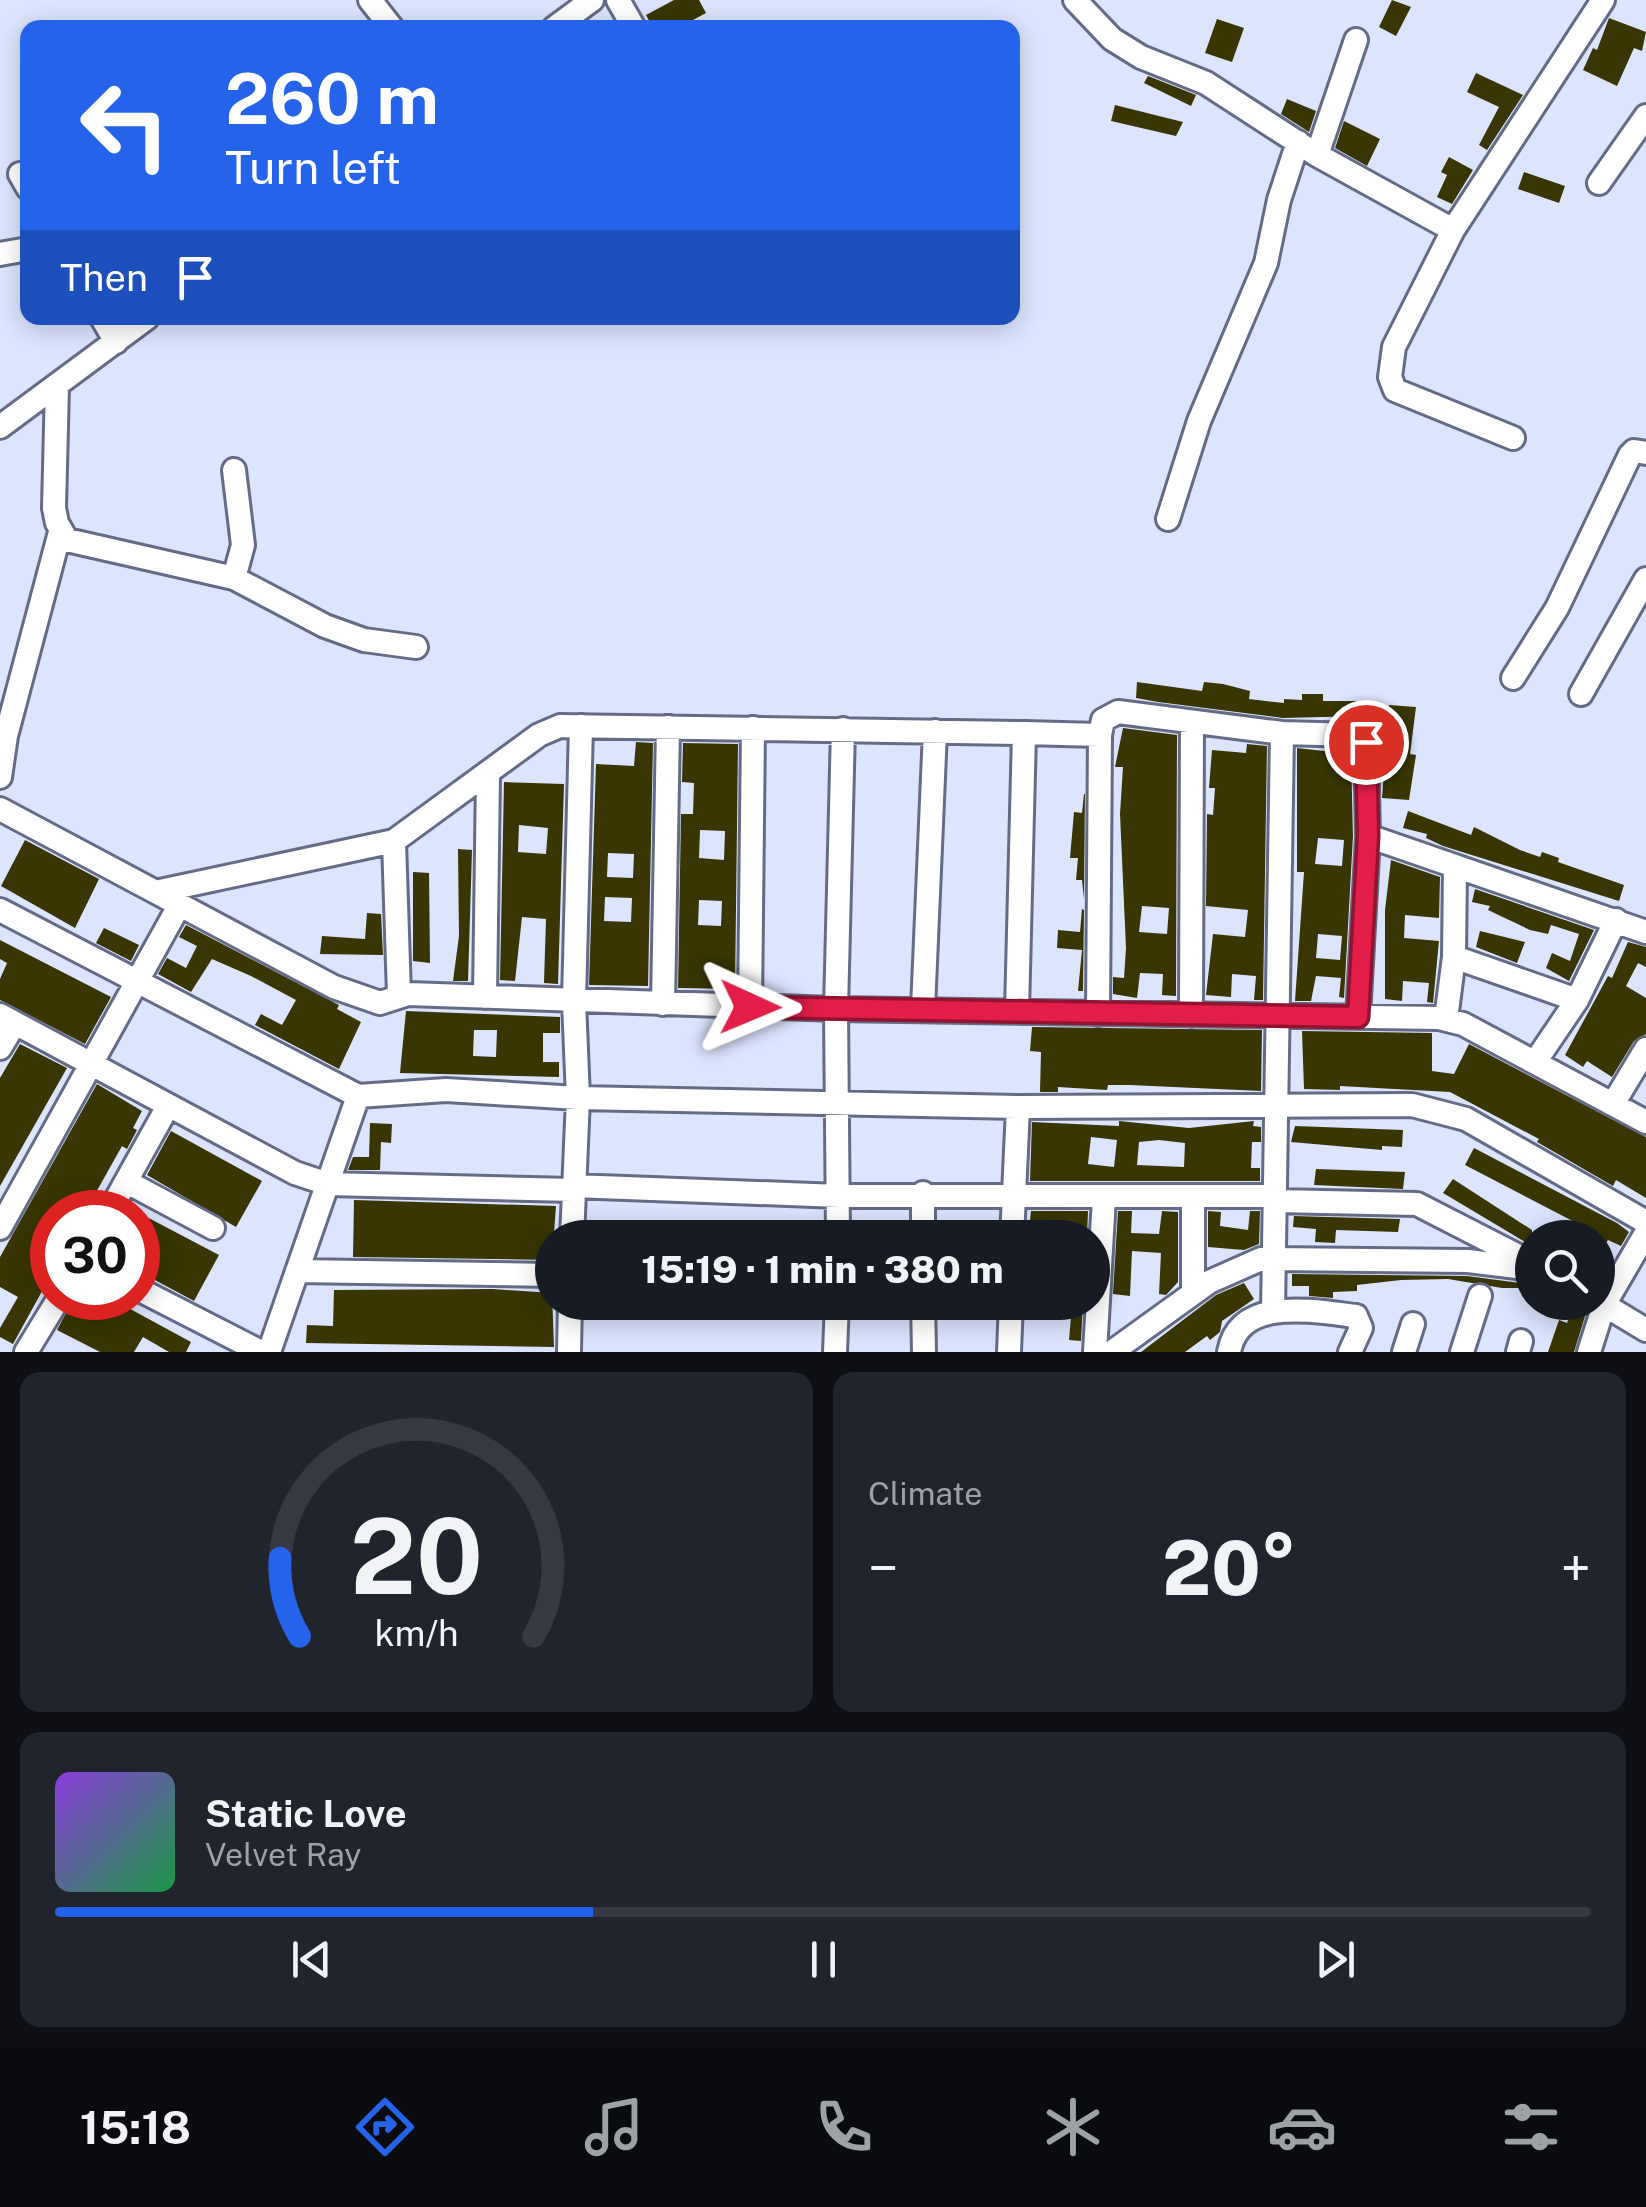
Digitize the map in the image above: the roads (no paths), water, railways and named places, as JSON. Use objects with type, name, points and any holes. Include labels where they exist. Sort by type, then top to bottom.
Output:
[{"type":"street","points":[[370,0],[386,20]]},
{"type":"street","points":[[565,20],[592,0]]},
{"type":"street","points":[[1075,0],[1112,39],[1141,57],[1206,83],[1308,149],[1454,230]]},
{"type":"street","points":[[1512,438],[1394,390],[1390,377],[1394,347],[1454,230],[1603,0]]},
{"type":"street","points":[[1168,518],[1199,421],[1266,263],[1279,200],[1308,149],[1356,40]]},
{"type":"street","points":[[1599,183],[1646,116]]},
{"type":"street","points":[[106,325],[116,342]]},
{"type":"street","points":[[0,428],[138,325]]},
{"type":"street","points":[[56,386],[54,508],[60,532],[67,540],[87,548],[234,578],[325,626],[364,640],[416,647]]},
{"type":"street","points":[[1513,678],[1558,608],[1630,456],[1634,451],[1646,453]]},
{"type":"street","points":[[234,470],[243,546],[234,578]]},
{"type":"street","points":[[0,777],[60,532]]},
{"type":"street","points":[[1581,694],[1646,579]]},
{"type":"street","points":[[1098,1014],[1100,735],[1103,720],[1118,712],[1282,733],[1362,738],[1369,753],[1368,836],[1358,1017]]},
{"type":"street","points":[[1191,1014],[1192,722]]},
{"type":"street","points":[[572,1220],[578,1098],[574,1001],[581,726]]},
{"type":"street","points":[[663,1004],[668,727]]},
{"type":"street","points":[[170,898],[394,840],[549,728],[1100,735]]},
{"type":"street","points":[[750,1007],[752,728]]},
{"type":"street","points":[[838,1220],[836,1009],[843,729]]},
{"type":"street","points":[[923,1009],[935,730]]},
{"type":"street","points":[[1018,1011],[1024,733]]},
{"type":"street","points":[[1273,1312],[1282,733]]},
{"type":"street","points":[[485,997],[488,775]]},
{"type":"street","points":[[0,809],[334,987],[380,1003],[399,995],[836,1009],[1446,1019],[1646,1122]]},
{"type":"street","points":[[1368,836],[1646,932]]},
{"type":"street","points":[[394,840],[399,995]]},
{"type":"street","points":[[1446,1019],[1454,957],[1454,867]]},
{"type":"street","points":[[0,1228],[93,1065],[136,980],[170,898]]},
{"type":"street","points":[[0,910],[358,1096],[446,1090],[578,1098],[838,1100],[1018,1107],[1374,1104],[1440,1110],[1532,1155],[1646,1222]]},
{"type":"street","points":[[1535,1062],[1577,1000],[1616,920]]},
{"type":"street","points":[[1454,957],[1577,1000]]},
{"type":"street","points":[[0,1048],[7,1019],[295,1173],[328,1184],[1417,1204],[1515,1257]]},
{"type":"street","points":[[1612,1104],[1646,1048]]},
{"type":"street","points":[[269,1352],[358,1096]]},
{"type":"street","points":[[122,1190],[168,1106]]},
{"type":"street","points":[[1012,1220],[1018,1107]]},
{"type":"street","points":[[127,1182],[212,1228]]},
{"type":"street","points":[[923,1193],[923,1220]]},
{"type":"street","points":[[1192,1293],[1193,1197]]},
{"type":"street","points":[[1095,1352],[1104,1198]]},
{"type":"street","points":[[1615,1280],[1646,1233]]},
{"type":"street","points":[[1112,1352],[1192,1293],[1242,1264],[1276,1257],[1515,1265]]},
{"type":"street","points":[[296,1271],[535,1275]]},
{"type":"street","points":[[1462,1352],[1480,1296]]},
{"type":"street","points":[[160,1300],[260,1352]]},
{"type":"street","points":[[1229,1352],[1232,1336],[1241,1326],[1254,1315],[1273,1312],[1356,1316],[1361,1328],[1350,1352]]},
{"type":"street","points":[[1615,1312],[1646,1330]]},
{"type":"street","points":[[26,1352],[46,1320]]},
{"type":"street","points":[[569,1352],[570,1320]]},
{"type":"street","points":[[836,1352],[837,1320]]},
{"type":"street","points":[[924,1320],[924,1352]]},
{"type":"street","points":[[1010,1352],[1011,1320]]},
{"type":"street","points":[[1589,1352],[1596,1320]]},
{"type":"street","points":[[1404,1352],[1414,1324]]}]
